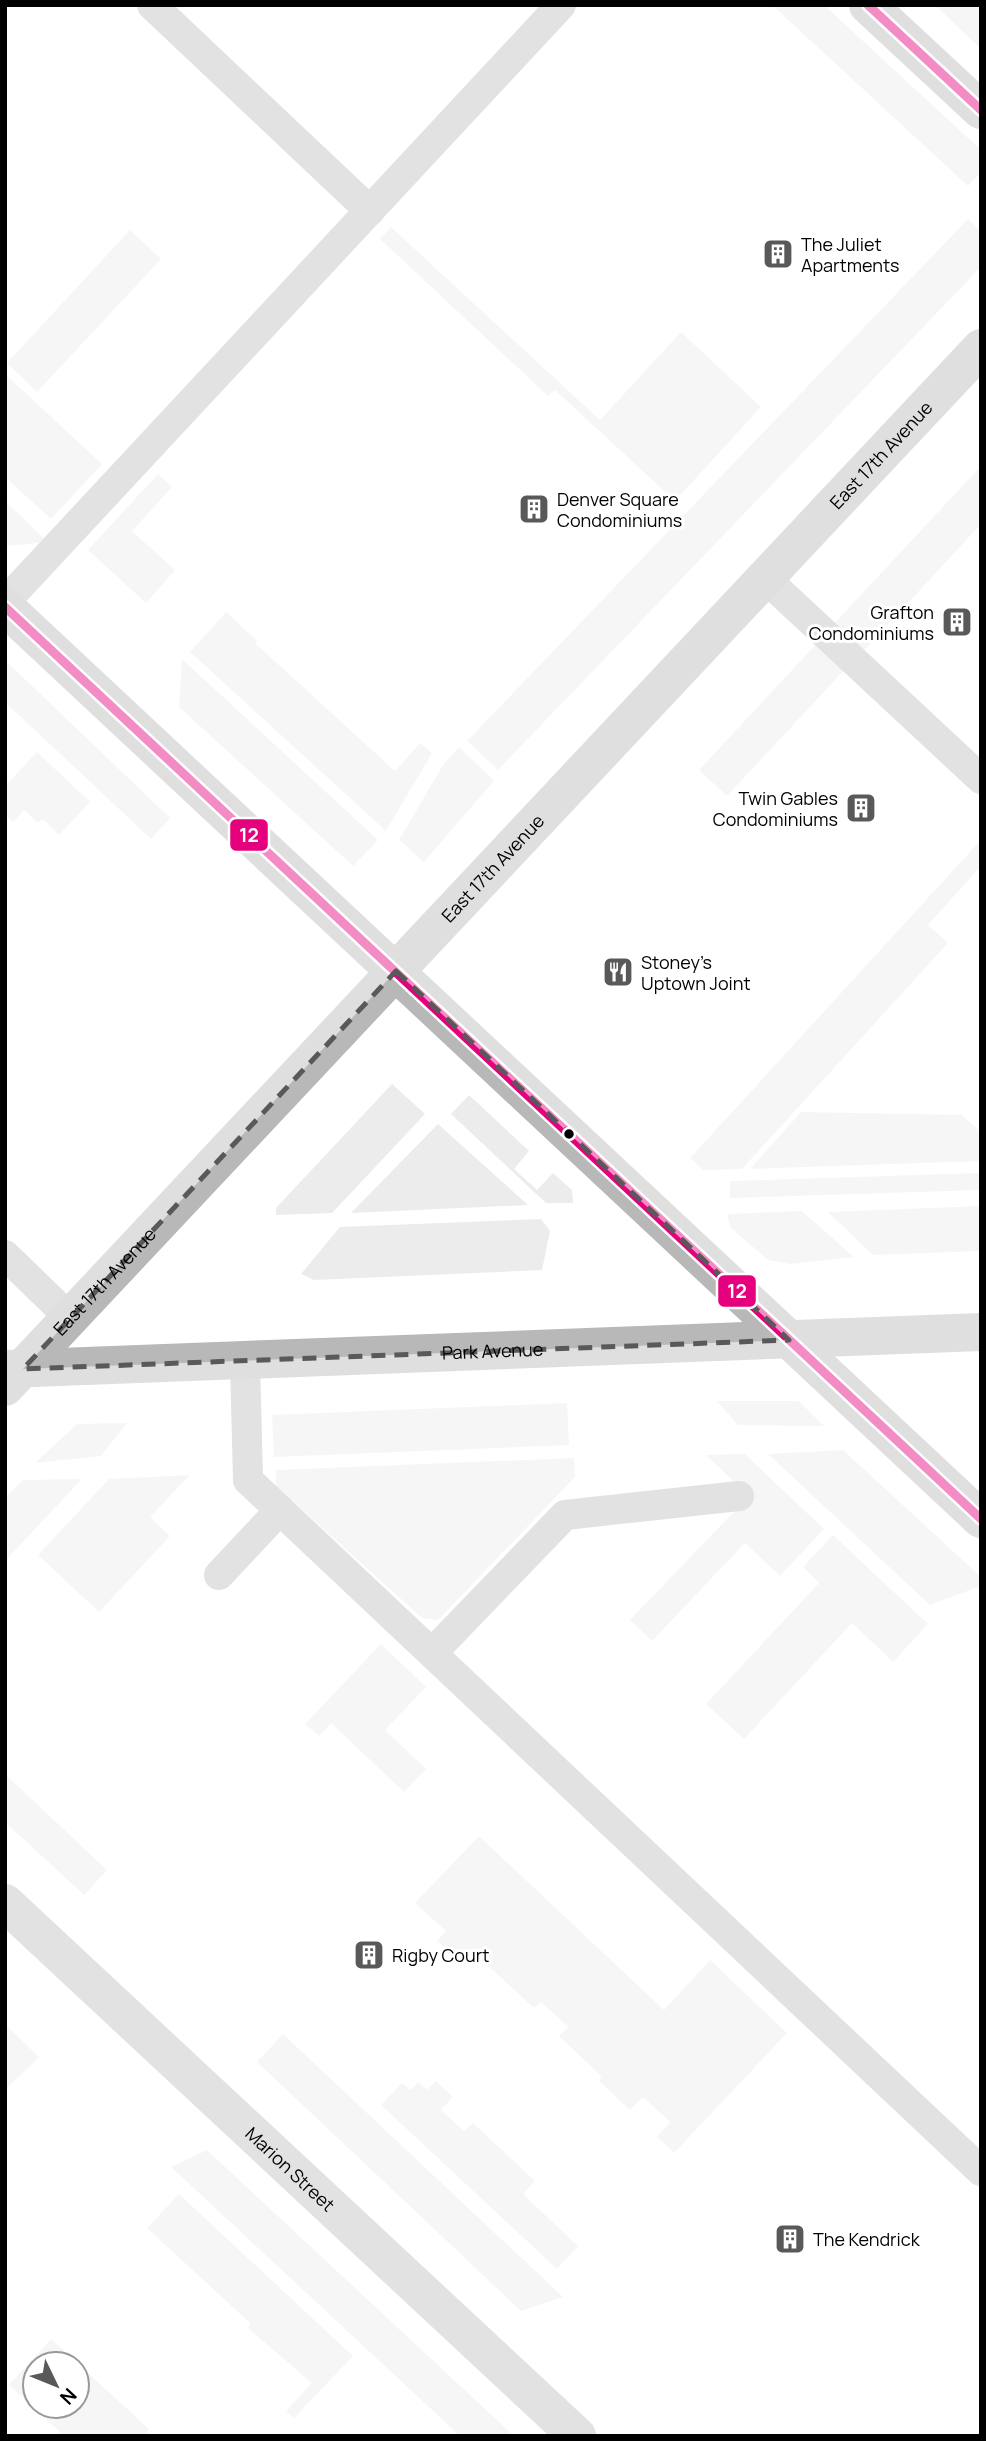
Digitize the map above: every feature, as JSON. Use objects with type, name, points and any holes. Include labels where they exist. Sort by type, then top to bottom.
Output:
[{"type":"main road","points":[[868,5],[981,110]]},
{"type":"main road","name":"East 17th Avenue","points":[[11,1375],[70,1318],[981,348]]},
{"type":"main road","points":[[5,605],[981,1519]]},
{"type":"main road","name":"Park Avenue","points":[[11,1375],[245,1361],[981,1332]]},
{"type":"street","name":"Marion Street","points":[[5,1903],[577,2436]]},
{"type":"lane","points":[[152,5],[370,211]]},
{"type":"lane","points":[[5,605],[561,5]]},
{"type":"lane","points":[[765,578],[981,779]]},
{"type":"lane","points":[[5,1255],[70,1318]]},
{"type":"lane","points":[[245,1361],[248,1480],[981,2171]]},
{"type":"lane","points":[[432,1653],[565,1515],[740,1496]]},
{"type":"lane","points":[[219,1575],[280,1510]]},
{"type":"highlighted area","points":[[396,971],[789,1340],[660,1345],[23,1369]]},
{"type":"shaded area","points":[[772,5],[824,5],[981,150],[981,172],[968,186]]},
{"type":"shaded area","points":[[935,5],[981,5],[981,49]]},
{"type":"shaded area","points":[[968,219],[981,231],[981,267],[498,770],[467,741]]},
{"type":"shaded area","points":[[391,227],[600,420],[681,332],[761,407],[675,501],[555,390],[548,396],[380,239]]},
{"type":"shaded area","points":[[130,230],[161,259],[37,392],[7,363]]},
{"type":"shaded area","points":[[5,374],[102,464],[51,519],[5,477]]},
{"type":"shaded area","points":[[981,466],[981,524],[859,656],[830,628]]},
{"type":"shaded area","points":[[158,474],[172,487],[132,531],[175,570],[146,603],[88,550]]},
{"type":"shaded area","points":[[5,501],[48,542],[5,546]]},
{"type":"shaded area","points":[[226,612],[257,641],[256,644],[395,771],[420,743],[432,753],[386,831],[190,652]]},
{"type":"shaded area","points":[[820,640],[848,666],[727,796],[699,770]]},
{"type":"shaded area","points":[[182,659],[378,840],[353,866],[179,707]]},
{"type":"shaded area","points":[[5,660],[170,818],[151,839],[5,702]]},
{"type":"shaded area","points":[[459,747],[494,781],[424,862],[399,840],[443,765]]},
{"type":"shaded area","points":[[37,752],[90,802],[59,835],[43,819],[38,823],[24,810],[13,822],[5,814],[5,786]]},
{"type":"shaded area","points":[[981,840],[981,866],[928,925],[948,943],[742,1169],[703,1170],[690,1158]]},
{"type":"shaded area","points":[[392,1084],[425,1114],[332,1213],[276,1215],[276,1208]]},
{"type":"shaded area","points":[[469,1095],[529,1151],[514,1169],[537,1190],[553,1173],[572,1190],[573,1203],[546,1203],[451,1114]]},
{"type":"shaded area","points":[[801,1112],[962,1115],[981,1132],[981,1161],[750,1169]]},
{"type":"shaded area","points":[[438,1124],[528,1205],[351,1213]]},
{"type":"shaded area","points":[[981,1173],[981,1190],[730,1198],[730,1181]]},
{"type":"shaded area","points":[[981,1206],[981,1251],[873,1255],[828,1212]]},
{"type":"shaded area","points":[[802,1211],[854,1257],[791,1264],[768,1260],[730,1227],[727,1214]]},
{"type":"shaded area","points":[[541,1219],[550,1231],[542,1270],[314,1280],[301,1274],[340,1227]]},
{"type":"shaded area","points":[[717,1401],[799,1401],[824,1426],[738,1425]]},
{"type":"shaded area","points":[[567,1403],[569,1445],[274,1457],[272,1415]]},
{"type":"shaded area","points":[[127,1423],[101,1456],[35,1463],[77,1424]]},
{"type":"shaded area","points":[[843,1450],[981,1577],[981,1586],[930,1605],[768,1454]]},
{"type":"shaded area","points":[[745,1454],[824,1529],[780,1576],[745,1543],[652,1641],[630,1620],[749,1496],[706,1455]]},
{"type":"shaded area","points":[[574,1458],[575,1477],[438,1620],[422,1618],[276,1486],[276,1470]]},
{"type":"shaded area","points":[[190,1475],[150,1517],[170,1536],[99,1612],[38,1555],[109,1479]]},
{"type":"shaded area","points":[[82,1479],[5,1561],[5,1498],[23,1480]]},
{"type":"shaded area","points":[[833,1535],[928,1624],[893,1662],[852,1623],[744,1739],[706,1704],[819,1583],[803,1567]]},
{"type":"shaded area","points":[[381,1644],[426,1687],[385,1730],[426,1769],[404,1792],[331,1723],[319,1736],[305,1724]]},
{"type":"shaded area","points":[[5,1774],[107,1870],[84,1895],[5,1822]]},
{"type":"shaded area","points":[[479,1836],[664,2010],[710,1960],[787,2033],[674,2153],[657,2137],[670,2122],[643,2097],[630,2110],[599,2081],[602,2077],[559,2036],[568,2027],[541,2002],[534,2008],[475,1954],[464,1965],[437,1941],[446,1931],[415,1903]]},
{"type":"shaded area","points":[[5,2024],[39,2057],[5,2090]]},
{"type":"shaded area","points":[[283,2034],[563,2297],[521,2311],[257,2062]]},
{"type":"shaded area","points":[[436,2081],[453,2097],[441,2110],[464,2131],[473,2123],[535,2181],[523,2194],[578,2246],[557,2269],[381,2105],[402,2083],[411,2090],[418,2082],[427,2090]]},
{"type":"shaded area","points":[[207,2150],[514,2436],[460,2436],[171,2167]]},
{"type":"shaded area","points":[[179,2194],[353,2356],[294,2418],[286,2411],[312,2383],[248,2328],[251,2324],[147,2228]]},
{"type":"shaded area","points":[[51,2339],[63,2350],[41,2350]]},
{"type":"shaded area","points":[[21,2372],[21,2396],[9,2385]]},
{"type":"shaded area","points":[[91,2376],[149,2429],[147,2432],[151,2436],[57,2436],[60,2432],[47,2420],[91,2420]]},
{"type":"transit line","name":"12","points":[[868,5],[981,110]]},
{"type":"transit line","name":"12","points":[[5,607],[981,1519]]},
{"type":"place","name":"The Juliet Apartments","points":[[778,254]]},
{"type":"place","name":"Denver Square Condominiums","points":[[534,509]]},
{"type":"place","name":"Grafton Condominiums","points":[[957,622]]},
{"type":"place","name":"Twin Gables Condominiums","points":[[861,808]]},
{"type":"place","name":"Stoney’s Uptown Joint","points":[[618,972]]},
{"type":"place","name":"Rigby Court","points":[[369,1955]]},
{"type":"place","name":"The Kendrick","points":[[790,2239]]}]
